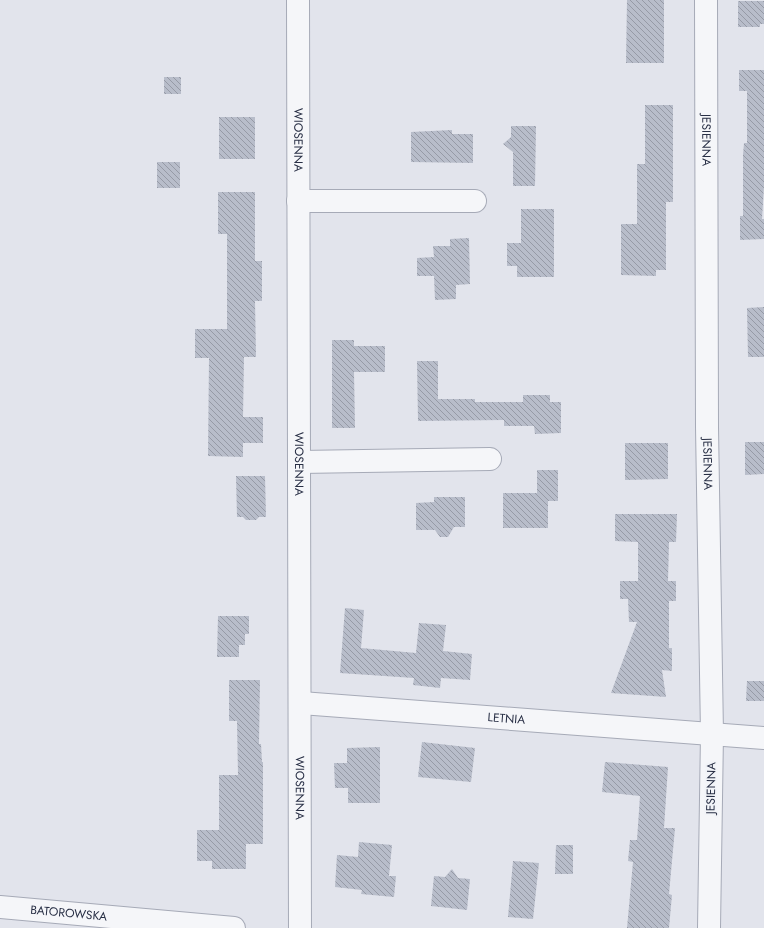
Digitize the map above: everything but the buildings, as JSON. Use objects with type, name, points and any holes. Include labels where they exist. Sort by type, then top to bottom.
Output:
[{"type":"street","name":"WIOSENNA","points":[[298,0],[301,703],[300,928]]},
{"type":"street","name":"JESIENNA","points":[[706,0],[707,419],[712,734],[709,928]]},
{"type":"street","points":[[298,202],[475,200]]},
{"type":"street","points":[[300,462],[490,459]]},
{"type":"street","name":"LETNIA","points":[[301,703],[764,738]]},
{"type":"street","name":"BATOROWSKA","points":[[0,907],[234,928]]}]
